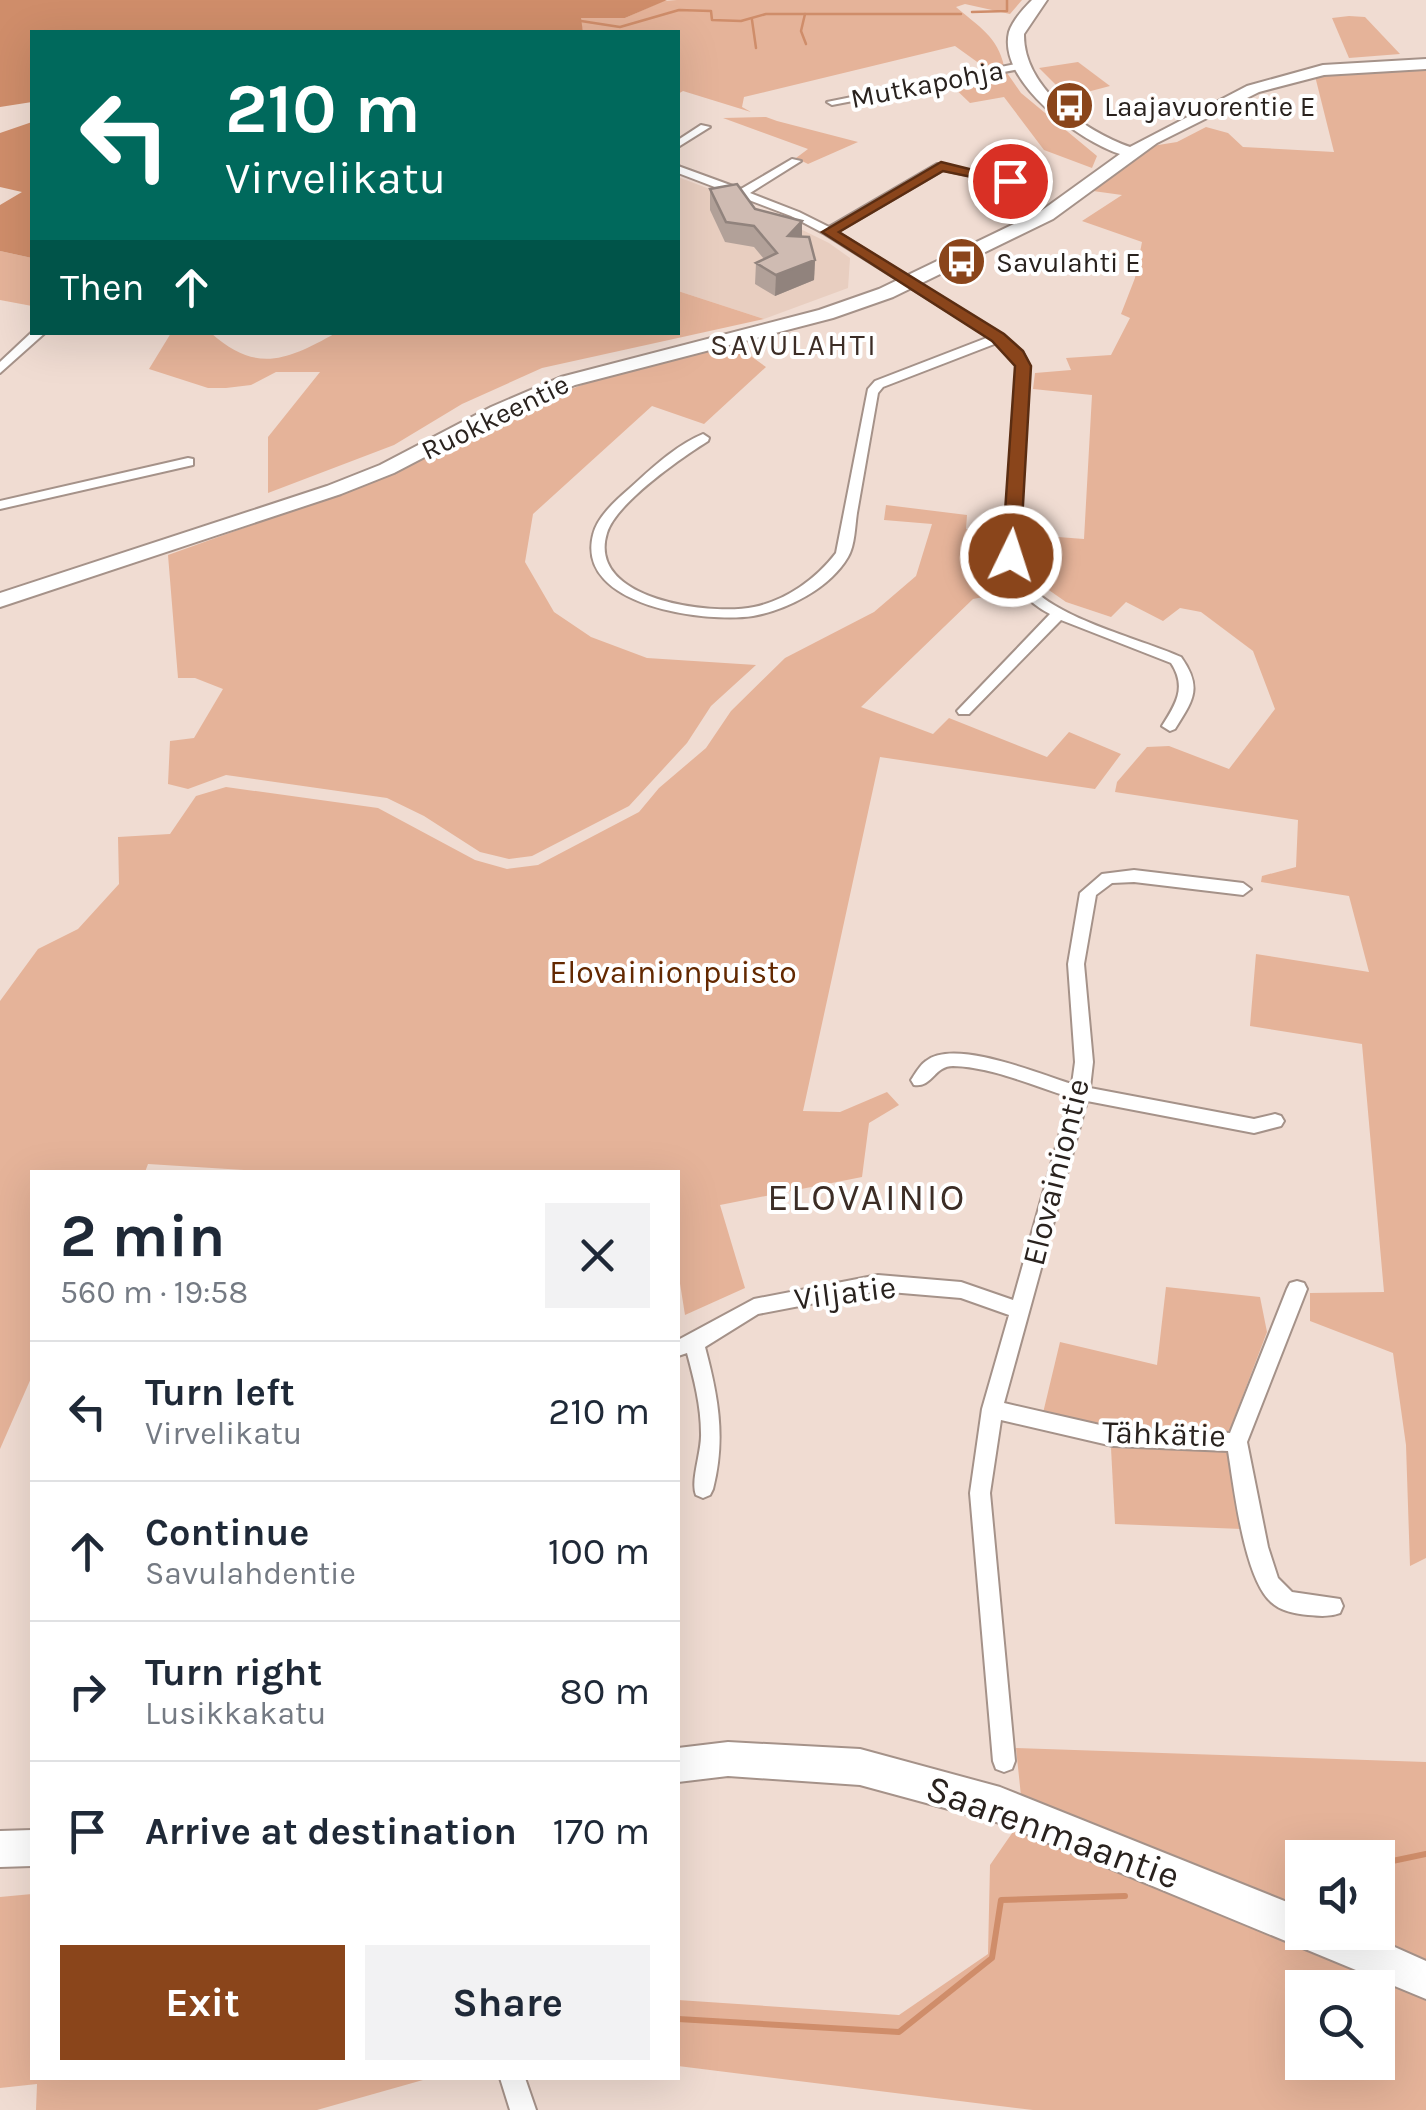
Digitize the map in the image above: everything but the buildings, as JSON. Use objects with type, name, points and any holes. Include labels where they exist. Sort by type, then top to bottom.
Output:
[{"type":"street","points":[[1040,0],[1023,17],[1016,38],[1021,66],[1055,108],[1110,148],[1130,152]]},
{"type":"street","name":"Ruokkeentie","points":[[0,600],[334,490],[387,469],[514,403],[568,380],[826,314],[908,282],[1046,215],[1130,152],[1199,113],[1273,82],[1348,67],[1426,64]]},
{"type":"street","name":"Mutkapohja","points":[[832,102],[1021,66]]},
{"type":"street","points":[[680,143],[705,127]]},
{"type":"street","points":[[742,193],[796,161]]},
{"type":"street","points":[[829,232],[941,166],[1010,181]]},
{"type":"street","points":[[680,171],[829,232],[1018,354],[1023,366],[1011,556],[1018,580],[1033,596],[1060,612],[1176,660],[1187,674],[1188,692],[1170,726]]},
{"type":"street","points":[[0,369],[37,335]]},
{"type":"street","points":[[703,438],[610,515],[600,533],[599,554],[604,568],[622,587],[667,608],[702,614],[760,610],[802,592],[828,575],[843,554],[872,392],[879,384],[998,338]]},
{"type":"street","points":[[0,505],[188,462]]},
{"type":"street","points":[[964,711],[1060,612]]},
{"type":"street","name":"Elovainiontie","points":[[1004,1762],[980,1492],[992,1409],[1080,1093],[1084,1062],[1076,964],[1088,893],[1108,878],[1134,876],[1243,889]]},
{"type":"street","points":[[920,1080],[932,1064],[947,1059],[973,1060],[1080,1093],[1254,1126],[1275,1121]]},
{"type":"street","name":"Viljatie","points":[[686,1346],[754,1308],[878,1283],[961,1290],[1020,1311]]},
{"type":"street","name":"Tähkätie","points":[[992,1409],[1113,1437],[1237,1442],[1297,1289]]},
{"type":"street","points":[[686,1346],[713,1417],[714,1453],[703,1489]]},
{"type":"street","points":[[1237,1442],[1264,1580],[1280,1598],[1302,1605],[1332,1606]]},
{"type":"street","name":"Saarenmaantie","points":[[680,1765],[728,1758],[860,1767],[1000,1804],[1285,1920]]},
{"type":"street","points":[[0,1849],[30,1848]]},
{"type":"street","points":[[1357,1950],[1426,1980]]},
{"type":"street","points":[[514,2080],[524,2110]]},
{"type":"shaded area","points":[[0,0],[667,0],[625,18],[581,18],[583,30],[30,30],[30,102],[0,107]]},
{"type":"shaded area","points":[[30,123],[30,258],[0,251],[0,205],[22,192],[0,187],[0,133]]},
{"type":"shaded area","points":[[680,178],[749,204],[829,243],[850,258],[848,288],[764,319],[680,292]]},
{"type":"green space","points":[[1022,0],[1010,14],[965,4],[956,7],[992,40],[1004,66],[987,69],[955,46],[744,97],[742,107],[751,112],[680,93],[680,30],[583,30],[580,18],[625,18],[663,1]]},
{"type":"green space","points":[[1365,17],[1400,54],[1349,58],[1332,18]]},
{"type":"green space","points":[[1078,62],[1110,86],[1068,97],[1039,68]]},
{"type":"green space","points":[[1426,67],[1426,1558],[1410,1566],[1406,1445],[1393,1353],[1310,1321],[1310,1293],[1384,1292],[1362,1044],[1250,1026],[1256,954],[1369,972],[1349,896],[1261,882],[1262,876],[1296,867],[1298,820],[1115,792],[1117,782],[1147,747],[1169,746],[1229,769],[1275,709],[1253,651],[1201,612],[1180,608],[1163,621],[1126,602],[1111,617],[1066,602],[1033,579],[1032,535],[1084,539],[1092,395],[1033,389],[1035,373],[1071,370],[1066,358],[1111,355],[1130,318],[1121,314],[1135,278],[1142,242],[1082,221],[1122,195],[1093,191],[1152,146],[1177,142],[1206,127],[1228,133],[1243,147],[1334,152],[1315,76]]},
{"type":"green space","points":[[1005,70],[1021,93],[1097,156],[1092,168],[1044,150],[1004,97],[970,103],[948,82]]},
{"type":"green space","points":[[766,117],[858,142],[808,164],[796,158],[808,149],[723,118]]},
{"type":"green space","points":[[0,251],[30,258],[30,306],[0,300]]},
{"type":"green space","points":[[680,292],[764,319],[542,368],[462,404],[394,445],[268,493],[268,437],[320,372],[276,372],[251,385],[208,388],[149,369],[170,335],[214,335],[243,354],[258,358],[287,356],[332,335],[680,335]]},
{"type":"green space","points":[[734,344],[766,367],[704,424],[652,406],[533,514],[525,562],[554,612],[591,637],[647,658],[756,665],[711,706],[687,743],[629,806],[532,856],[509,859],[480,852],[424,816],[387,798],[226,775],[188,789],[168,784],[170,741],[194,738],[223,689],[195,678],[178,678],[168,555],[397,473],[508,413],[624,369]]},
{"type":"green space","name":"Elovainionpuisto","points":[[886,505],[967,515],[966,529],[984,531],[970,580],[994,595],[973,599],[861,707],[933,734],[949,718],[1047,757],[1069,732],[1121,754],[1095,789],[880,757],[803,1111],[840,1112],[887,1092],[899,1105],[869,1123],[862,1177],[720,1205],[745,1288],[685,1315],[680,1284],[680,1170],[242,1170],[148,1164],[146,1170],[30,1170],[30,1381],[0,1449],[0,1001],[38,949],[78,929],[119,884],[118,837],[170,834],[196,796],[226,787],[378,808],[475,860],[507,869],[538,865],[639,812],[659,788],[706,748],[731,711],[785,658],[874,612],[916,576],[932,524],[884,520]]},
{"type":"green space","points":[[1166,1287],[1260,1297],[1267,1332],[1229,1432],[1113,1430],[1043,1413],[1060,1342],[1157,1365]]},
{"type":"green space","points":[[1111,1448],[1227,1451],[1242,1529],[1115,1524]]},
{"type":"green space","points":[[1016,1748],[1426,1762],[1426,1963],[1395,1950],[1395,1840],[1285,1840],[1285,1904],[1021,1796]]},
{"type":"green space","points":[[1017,1826],[1285,1935],[1285,1950],[1321,1950],[1370,1970],[1285,1970],[1285,2080],[1395,2080],[1395,1980],[1426,1993],[1426,2110],[1033,2110],[680,2066],[680,2000],[899,2015],[988,1954],[990,1865]]},
{"type":"green space","points":[[30,1894],[30,2080],[423,2080],[317,2110],[36,2110],[37,2084],[0,2088],[0,1897]]},
{"type":"waterway","points":[[972,12],[1007,11],[1007,0]]},
{"type":"waterway","points":[[581,21],[620,27],[679,10],[711,11],[712,20],[741,21],[766,14],[805,14]]},
{"type":"waterway","points":[[805,14],[961,14]]},
{"type":"waterway","points":[[805,14],[801,31],[806,44]]},
{"type":"waterway","points":[[752,20],[756,48]]},
{"type":"waterway","points":[[1395,1860],[1426,1854]]},
{"type":"waterway","points":[[680,2019],[899,2032],[992,1958],[1001,1900],[1125,1896]]},
{"type":"place","name":"Laajavuorentie E","points":[[1069,106]]},
{"type":"place","name":"Savulahti E","points":[[961,262]]},
{"type":"district","name":"SAVULAHTI","points":[[794,345]]},
{"type":"district","name":"ELOVAINIO","points":[[867,1197]]},
{"type":"route","points":[[1010,181],[941,166],[829,232],[1018,354],[1023,366],[1011,556]]}]
